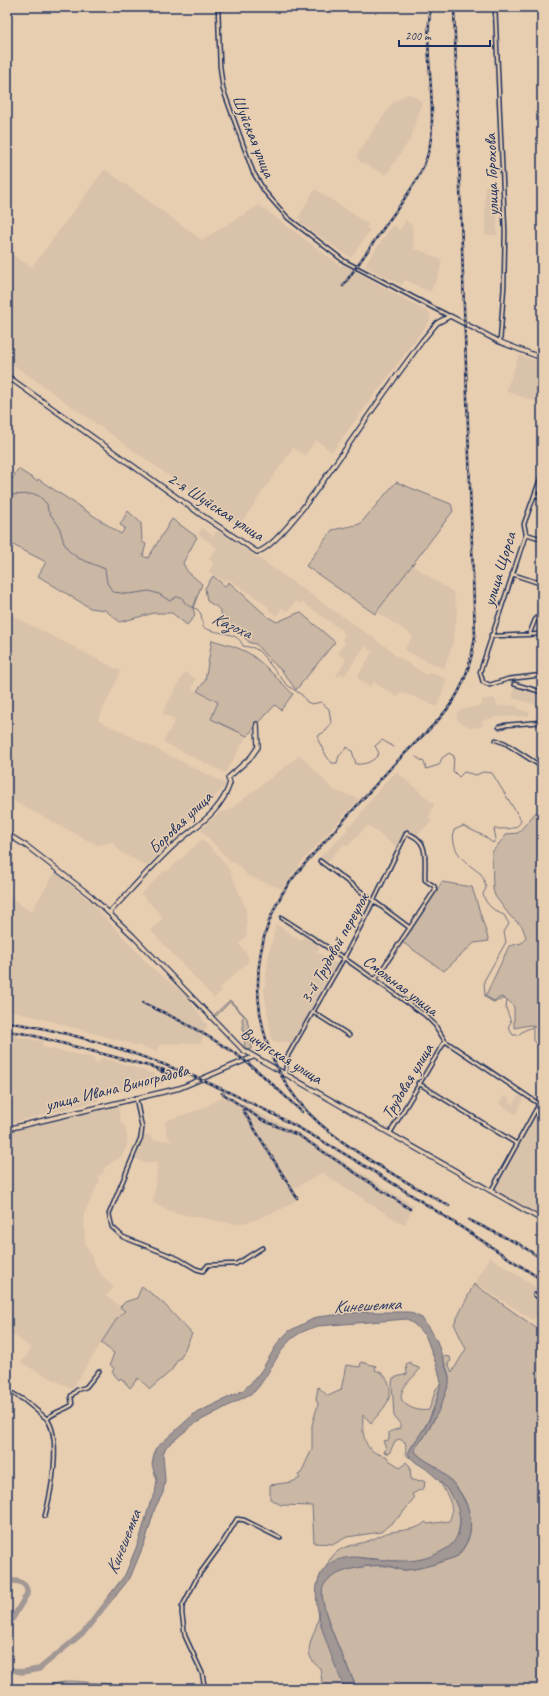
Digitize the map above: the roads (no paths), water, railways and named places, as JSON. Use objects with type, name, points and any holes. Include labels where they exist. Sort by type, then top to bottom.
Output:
[{"type":"street","name":"Шуйская улица","points":[[218,7],[220,66],[223,89],[253,172],[265,192],[288,218],[344,261],[450,316]]},
{"type":"street","name":"улица Горохова","points":[[495,7],[505,231],[504,286],[500,342]]},
{"type":"street","points":[[450,316],[500,342],[542,358]]},
{"type":"street","name":"2-я Шуйская улица","points":[[7,376],[203,516],[257,552],[263,551],[272,544],[293,521],[422,341],[437,323],[450,316]]},
{"type":"street","name":"улица Щорса","points":[[542,474],[524,524],[526,534],[491,635],[480,672],[483,682],[490,684],[508,678],[542,675]]},
{"type":"street","points":[[535,495],[542,497]]},
{"type":"street","points":[[526,534],[542,540]]},
{"type":"street","points":[[512,574],[542,584]]},
{"type":"street","points":[[529,634],[536,620],[542,613]]},
{"type":"street","points":[[491,635],[542,634]]},
{"type":"street","points":[[514,684],[542,692]]},
{"type":"street","points":[[499,728],[506,725],[542,722]]},
{"type":"street","name":"Боровая улица","points":[[109,912],[171,848],[220,806],[226,796],[230,783],[228,778],[251,757],[258,747],[257,724]]},
{"type":"street","points":[[496,740],[505,743],[542,767]]},
{"type":"street","name":"3-й Трудовой переулок","points":[[285,1076],[287,1057],[344,958],[374,901],[406,833],[414,836],[421,844],[426,856],[425,880],[435,888],[410,928]]},
{"type":"street","name":"Вичугская улица","points":[[7,834],[23,843],[58,868],[109,912],[230,1039],[253,1057],[277,1069],[285,1076],[390,1133],[542,1220]]},
{"type":"street","points":[[320,861],[410,928],[375,980]]},
{"type":"street","name":"Смольная улица","points":[[282,918],[344,958],[432,1020],[445,1041],[539,1104],[517,1144]]},
{"type":"street","points":[[312,1012],[349,1035]]},
{"type":"street","name":"Трудовая улица","points":[[390,1133],[418,1083],[445,1041]]},
{"type":"street","name":"улица Ивана Виноградова","points":[[7,1129],[180,1088],[253,1057]]},
{"type":"street","points":[[418,1083],[517,1144],[491,1191]]},
{"type":"street","points":[[136,1098],[142,1128],[141,1137],[109,1214],[112,1227],[123,1237],[179,1259],[196,1270],[203,1271],[208,1265],[236,1264],[262,1248]]},
{"type":"street","points":[[535,1295],[542,1300]]},
{"type":"street","points":[[47,1419],[53,1413],[62,1412],[72,1405],[71,1396],[75,1391],[86,1387],[99,1371]]},
{"type":"street","points":[[7,1390],[24,1400],[47,1419],[55,1450],[51,1489],[45,1516]]},
{"type":"street","points":[[205,1689],[202,1673],[187,1641],[182,1624],[182,1607],[188,1591],[223,1542],[237,1519],[244,1520],[280,1538]]},
{"type":"waterway","name":"Казоха","points":[[7,495],[34,494],[39,496],[47,504],[48,511],[59,526],[64,543],[69,551],[78,558],[105,569],[107,583],[113,592],[129,594],[149,591],[159,594],[170,601],[176,597],[182,597],[186,604],[197,609],[201,614],[203,627],[236,637],[243,646],[254,648],[259,651],[287,685],[302,695],[307,702],[312,704],[321,702],[329,709],[331,723],[326,731],[319,735],[318,740],[332,763],[337,763],[339,756],[347,747],[352,751],[356,764],[366,763],[375,758],[379,753],[375,746],[382,740],[394,747]]},
{"type":"waterway","name":"Казоха","points":[[416,757],[424,762],[426,769],[439,765],[442,758],[449,753],[454,756],[453,771],[459,777],[464,772],[476,775],[483,772],[492,773],[521,820],[519,824],[513,828],[494,829],[496,839],[493,843],[482,835],[463,826],[454,830],[453,838],[454,845],[460,856],[482,876],[486,888],[483,894],[484,898],[494,910],[504,915],[509,924],[504,932],[506,942],[484,981],[485,996],[494,1001],[501,997],[507,1000],[506,1008],[511,1022],[508,1027],[513,1035],[518,1035],[533,1027],[533,1040],[535,1043],[542,1043]]},
{"type":"waterway","name":"Кинешемка","points":[[7,1581],[14,1581],[24,1584],[27,1590],[27,1594],[7,1628]]},
{"type":"waterway","name":"Кинешемка","points":[[7,1669],[22,1672],[39,1669],[84,1632],[110,1599]]},
{"type":"railway","points":[[343,286],[414,184],[429,150],[432,122],[428,40],[431,7]]},
{"type":"railway","points":[[449,1206],[382,1168],[333,1135],[297,1100],[280,1074],[268,1045],[260,1015],[258,984],[261,953],[269,923],[282,894],[303,866],[380,780],[445,712],[455,698],[464,681],[470,661],[475,636],[454,7]]},
{"type":"railway","points":[[143,1003],[165,1013],[230,1050],[258,1072],[302,1112]]},
{"type":"railway","points":[[7,1022],[81,1037],[152,1060],[221,1088],[288,1122],[353,1159],[417,1198],[542,1280]]},
{"type":"railway","points":[[7,1031],[27,1034],[164,1070]]},
{"type":"railway","points":[[158,1070],[173,1076]]},
{"type":"railway","points":[[222,1093],[262,1120],[298,1135],[410,1209]]},
{"type":"railway","points":[[243,1110],[297,1198]]},
{"type":"railway","points":[[469,1220],[519,1244],[542,1259]]}]
